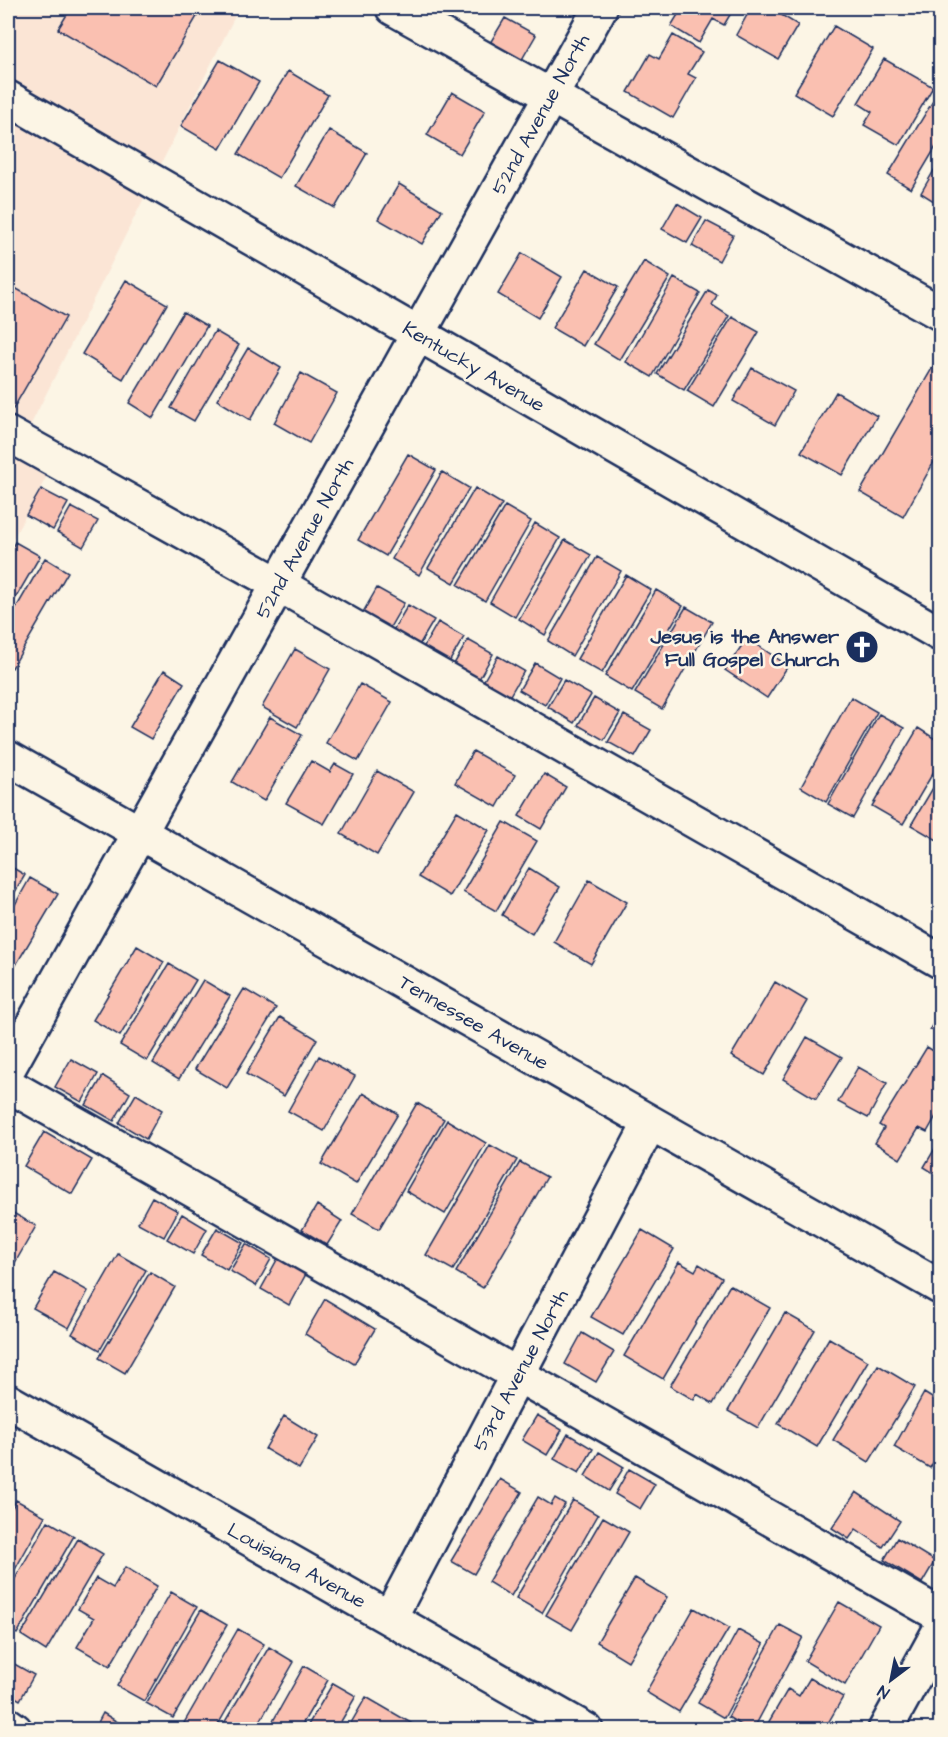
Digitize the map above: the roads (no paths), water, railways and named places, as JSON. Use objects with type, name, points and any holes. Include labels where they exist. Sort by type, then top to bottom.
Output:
[{"type":"street","points":[[393,8],[940,313]]},
{"type":"street","name":"52nd Avenue North","points":[[8,1069],[600,8]]},
{"type":"street","name":"Kentucky Avenue","points":[[8,98],[940,634]]},
{"type":"street","points":[[8,435],[278,584],[940,961]]},
{"type":"street","name":"Tennessee Avenue","points":[[8,758],[940,1287]]},
{"type":"street","points":[[8,1085],[940,1615]]},
{"type":"street","name":"53rd Avenue North","points":[[390,1617],[650,1123]]},
{"type":"street","name":"Louisiana Avenue","points":[[8,1401],[586,1730]]},
{"type":"street","points":[[885,1730],[940,1630]]},
{"type":"street","points":[[8,1725],[15,1730]]},
{"type":"place","name":"Jesus is the Answer Full Gospel Church","points":[[862,647]]}]
